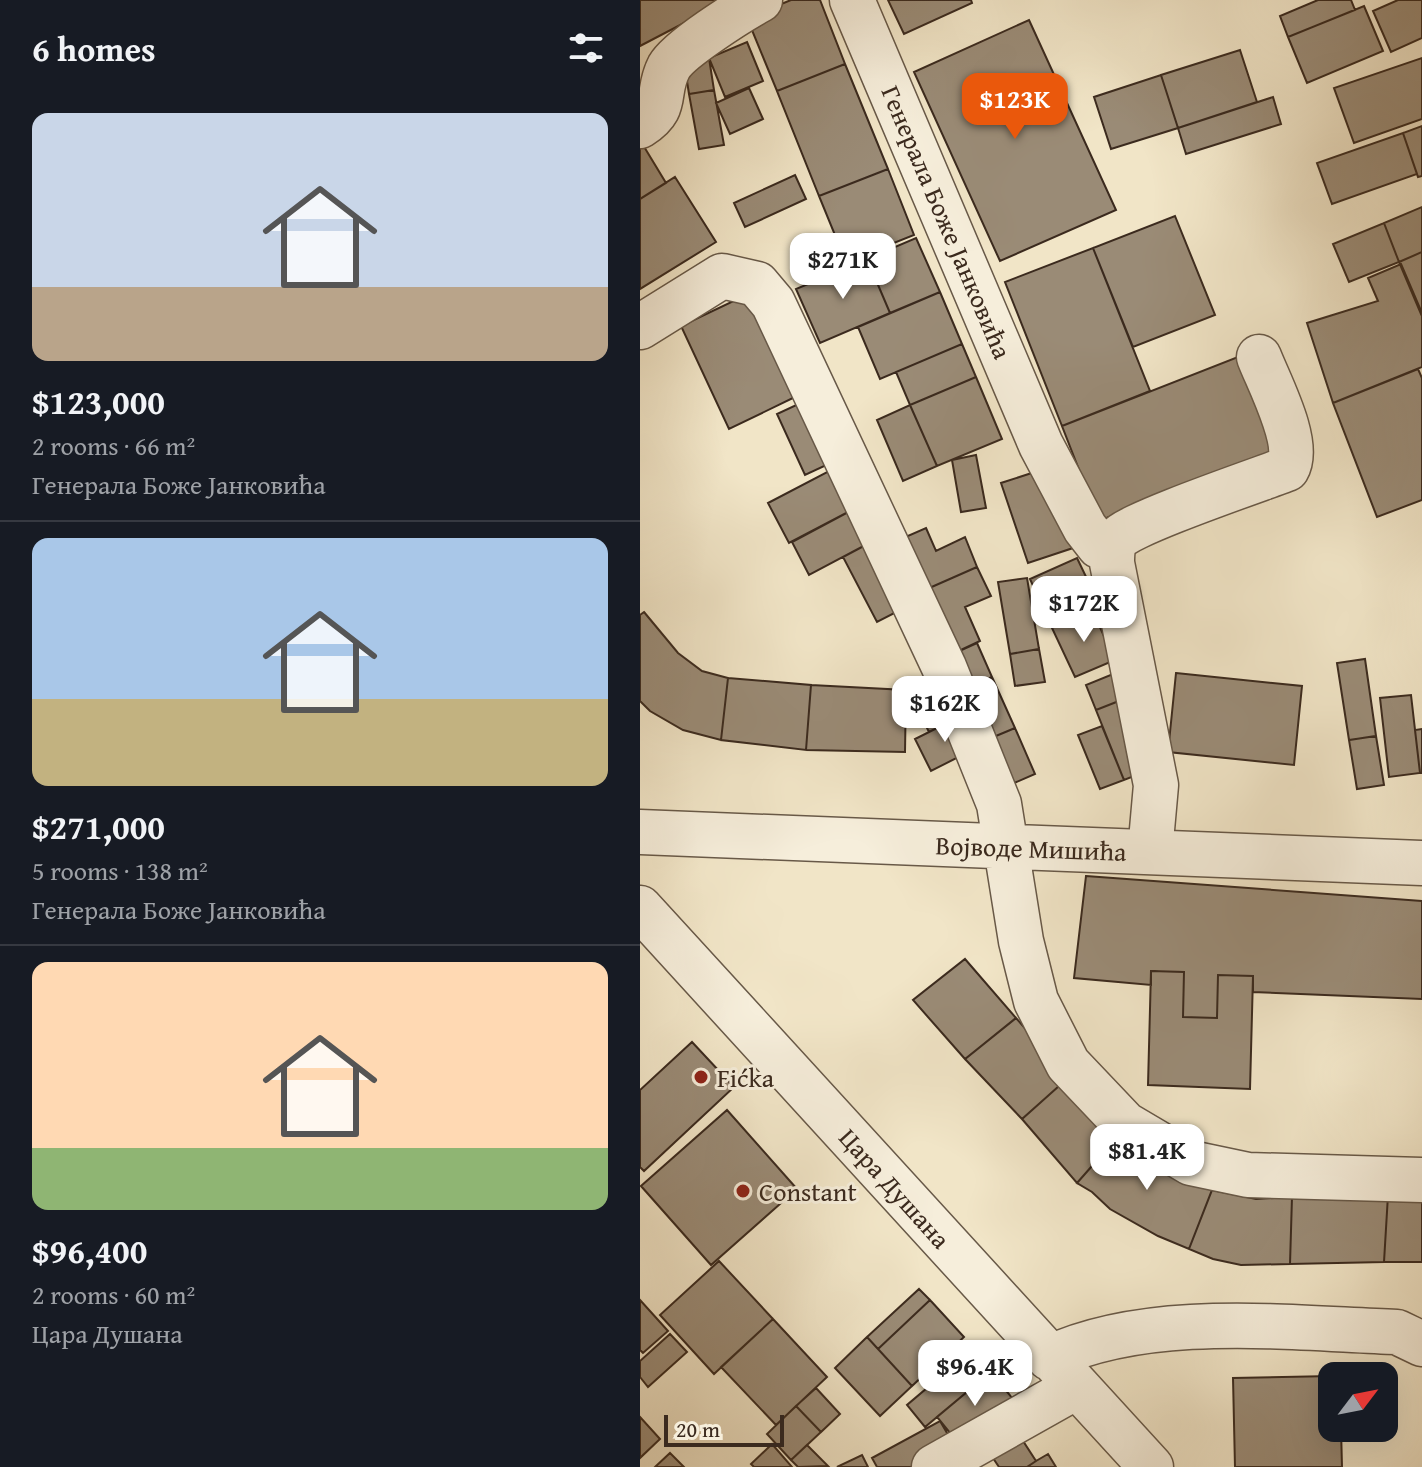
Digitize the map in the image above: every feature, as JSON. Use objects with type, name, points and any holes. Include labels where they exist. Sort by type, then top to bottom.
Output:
[{"type":"street","points":[[640,126],[652,118],[660,107],[661,89],[670,65],[730,17],[760,0]]},
{"type":"street","name":"Генерала Боже Јанковића","points":[[852,0],[1041,445],[1085,528],[1099,546],[1112,548]]},
{"type":"street","points":[[640,327],[722,276],[757,284],[773,303],[944,667],[999,804],[1021,941],[1036,1001],[1068,1064],[1125,1124],[1191,1163],[1248,1175],[1422,1180]]},
{"type":"street","points":[[1150,852],[1156,785],[1112,563],[1112,548],[1118,536],[1287,469],[1292,460],[1287,429],[1259,357]]},
{"type":"street","name":"Војводе Мишића","points":[[640,832],[1422,863]]},
{"type":"street","name":"Цара Душана","points":[[640,908],[1151,1467]]},
{"type":"street","points":[[934,1467],[1063,1372],[1080,1344],[1210,1326],[1397,1332],[1422,1344]]},
{"type":"building","points":[[640,0],[728,0],[640,46]]},
{"type":"building","points":[[791,0],[820,0],[845,64],[777,91],[747,18]]},
{"type":"building","points":[[888,0],[971,0],[972,3],[904,34]]},
{"type":"building","points":[[1318,0],[1351,0],[1355,10],[1288,37],[1280,16]]},
{"type":"building","points":[[1398,0],[1422,0],[1422,38],[1391,52],[1373,11]]},
{"type":"building","points":[[1364,6],[1383,51],[1307,83],[1288,37]]},
{"type":"building","points":[[1029,20],[1116,210],[1000,261],[914,72]]},
{"type":"building","points":[[747,42],[763,81],[725,97],[709,58]]},
{"type":"building","points":[[1240,50],[1257,102],[1178,128],[1161,75]]},
{"type":"building","points":[[709,58],[714,90],[689,94],[684,62]]},
{"type":"building","points":[[1422,58],[1422,119],[1354,143],[1334,88]]},
{"type":"building","points":[[845,64],[888,169],[819,196],[777,91]]},
{"type":"building","points":[[1161,75],[1178,128],[1111,149],[1094,97]]},
{"type":"building","points":[[749,88],[763,119],[730,134],[716,103]]},
{"type":"building","points":[[714,90],[724,145],[699,149],[689,94]]},
{"type":"building","points":[[1273,97],[1281,124],[1186,154],[1178,128]]},
{"type":"building","points":[[1422,126],[1422,176],[1418,177],[1403,133]]},
{"type":"building","points":[[1403,133],[1417,174],[1332,204],[1317,163]]},
{"type":"building","points":[[643,145],[666,183],[640,199],[640,147]]},
{"type":"building","points":[[888,169],[914,235],[846,262],[819,196]]},
{"type":"building","points":[[795,175],[806,199],[745,227],[734,203]]},
{"type":"building","points":[[675,177],[716,242],[640,289],[640,199]]},
{"type":"building","points":[[1422,207],[1422,252],[1399,262],[1384,223]]},
{"type":"building","points":[[1175,216],[1215,315],[1133,347],[1093,248]]},
{"type":"building","points":[[1384,223],[1399,262],[1349,282],[1333,244]]},
{"type":"building","points":[[916,238],[940,292],[890,313],[867,259]]},
{"type":"building","points":[[1093,248],[1150,391],[1062,426],[1005,282]]},
{"type":"building","points":[[1422,252],[1422,313],[1421,314],[1399,262]]},
{"type":"building","points":[[867,259],[890,313],[820,343],[796,289]]},
{"type":"building","points":[[1401,264],[1422,313],[1422,367],[1333,403],[1307,323],[1378,301],[1368,278]]},
{"type":"building","points":[[940,292],[962,344],[880,379],[858,327]]},
{"type":"building","points":[[746,295],[795,397],[729,429],[681,326]]},
{"type":"building","points":[[962,344],[976,377],[910,405],[896,372]]},
{"type":"building","points":[[1243,355],[1280,449],[1099,521],[1062,426]]},
{"type":"building","points":[[1418,369],[1422,378],[1422,500],[1377,517],[1333,403]]},
{"type":"building","points":[[976,377],[1002,439],[937,466],[910,405]]},
{"type":"building","points":[[807,400],[835,461],[805,475],[777,414]]},
{"type":"building","points":[[910,405],[937,466],[903,481],[877,420]]},
{"type":"building","points":[[976,455],[986,508],[961,512],[952,460]]},
{"type":"building","points":[[1047,468],[1073,548],[1028,563],[1001,483]]},
{"type":"building","points":[[831,470],[852,510],[789,543],[768,503]]},
{"type":"building","points":[[852,510],[875,540],[809,575],[792,542]]},
{"type":"building","points":[[926,528],[936,551],[965,537],[977,567],[918,593],[894,542]]},
{"type":"building","points":[[875,540],[910,605],[877,622],[843,557]]},
{"type":"building","points":[[1077,558],[1100,606],[1052,628],[1030,579]]},
{"type":"building","points":[[977,567],[991,596],[965,607],[980,641],[946,657],[918,593]]},
{"type":"building","points":[[1027,578],[1039,649],[1010,654],[998,582]]},
{"type":"building","points":[[1092,610],[1115,660],[1075,677],[1052,628]]},
{"type":"building","points":[[644,612],[678,653],[702,671],[728,678],[721,740],[683,730],[650,711],[640,701],[640,615]]},
{"type":"building","points":[[977,643],[992,677],[961,691],[946,657]]},
{"type":"building","points":[[1039,649],[1045,682],[1015,686],[1010,654]]},
{"type":"building","points":[[1365,659],[1376,736],[1349,740],[1337,663]]},
{"type":"building","points":[[1176,673],[1302,686],[1294,765],[1168,752]]},
{"type":"building","points":[[938,674],[959,717],[929,732],[907,689]]},
{"type":"building","points":[[1113,674],[1124,699],[1096,710],[1086,685]]},
{"type":"building","points":[[992,677],[1015,728],[984,741],[961,691]]},
{"type":"building","points":[[728,678],[811,685],[806,750],[721,740]]},
{"type":"building","points":[[811,685],[906,690],[905,752],[806,750]]},
{"type":"building","points":[[1411,695],[1420,773],[1389,777],[1380,698]]},
{"type":"building","points":[[1124,699],[1152,769],[1124,780],[1096,710]]},
{"type":"building","points":[[959,717],[976,748],[931,771],[915,739]]},
{"type":"building","points":[[1102,726],[1124,780],[1100,789],[1078,735]]},
{"type":"building","points":[[1015,728],[1035,774],[1005,787],[984,741]]},
{"type":"building","points":[[1422,729],[1422,773],[1420,773],[1415,730]]},
{"type":"building","points":[[1376,736],[1384,785],[1357,789],[1349,740]]},
{"type":"building","points":[[1086,876],[1422,901],[1422,999],[1253,992],[1253,976],[1218,975],[1217,1018],[1183,1017],[1184,972],[1151,971],[1151,985],[1074,978]]},
{"type":"building","points":[[965,959],[1016,1018],[965,1059],[913,1000]]},
{"type":"building","points":[[1151,971],[1184,972],[1183,1017],[1217,1018],[1218,975],[1253,976],[1250,1089],[1148,1085]]},
{"type":"building","points":[[1016,1018],[1068,1078],[1022,1119],[965,1059]]},
{"type":"building","points":[[692,1042],[734,1087],[644,1171],[640,1167],[640,1090]]},
{"type":"building","points":[[1068,1078],[1121,1133],[1077,1183],[1022,1119]]},
{"type":"building","points":[[727,1110],[797,1189],[711,1265],[641,1186]]},
{"type":"building","points":[[1121,1133],[1180,1177],[1212,1190],[1189,1249],[1158,1236],[1110,1209],[1077,1183]]},
{"type":"building","points":[[1212,1190],[1256,1199],[1292,1197],[1290,1264],[1241,1265],[1213,1259],[1189,1249]]},
{"type":"building","points":[[1422,1194],[1422,1262],[1384,1262],[1388,1195]]},
{"type":"building","points":[[1388,1195],[1384,1262],[1290,1264],[1292,1197]]},
{"type":"building","points":[[719,1261],[773,1319],[714,1374],[660,1315]]},
{"type":"building","points":[[919,1289],[930,1300],[878,1349],[867,1337]]},
{"type":"building","points":[[640,1300],[668,1331],[643,1353],[640,1350]]},
{"type":"building","points":[[930,1300],[964,1337],[912,1386],[878,1349]]},
{"type":"building","points":[[773,1319],[827,1377],[776,1425],[721,1367]]},
{"type":"building","points":[[670,1334],[687,1352],[648,1387],[640,1377],[640,1361]]},
{"type":"building","points":[[867,1337],[912,1386],[880,1416],[835,1368]]},
{"type":"building","points":[[972,1350],[991,1372],[925,1427],[907,1405]]},
{"type":"building","points":[[991,1372],[1013,1399],[959,1444],[937,1417]]},
{"type":"building","points":[[1318,1376],[1318,1442],[1341,1442],[1342,1467],[1235,1467],[1233,1378]]},
{"type":"building","points":[[816,1388],[840,1414],[821,1432],[796,1406]]},
{"type":"building","points":[[796,1406],[821,1432],[791,1460],[767,1434]]},
{"type":"building","points":[[640,1417],[660,1439],[640,1458]]},
{"type":"building","points":[[940,1421],[954,1445],[913,1467],[877,1467],[872,1458]]},
{"type":"building","points":[[1014,1427],[1036,1461],[1027,1467],[999,1467],[985,1446]]},
{"type":"building","points":[[772,1444],[792,1467],[754,1467],[751,1464]]},
{"type":"building","points":[[807,1445],[828,1466],[798,1467],[791,1460]]},
{"type":"building","points":[[670,1453],[684,1467],[655,1467]]},
{"type":"building","points":[[1048,1454],[1056,1467],[1027,1467],[1036,1461]]},
{"type":"building","points":[[862,1455],[868,1467],[837,1467]]},
{"type":"place","name":"Fićka","points":[[701,1077]]},
{"type":"place","name":"Constant","points":[[743,1191]]}]
